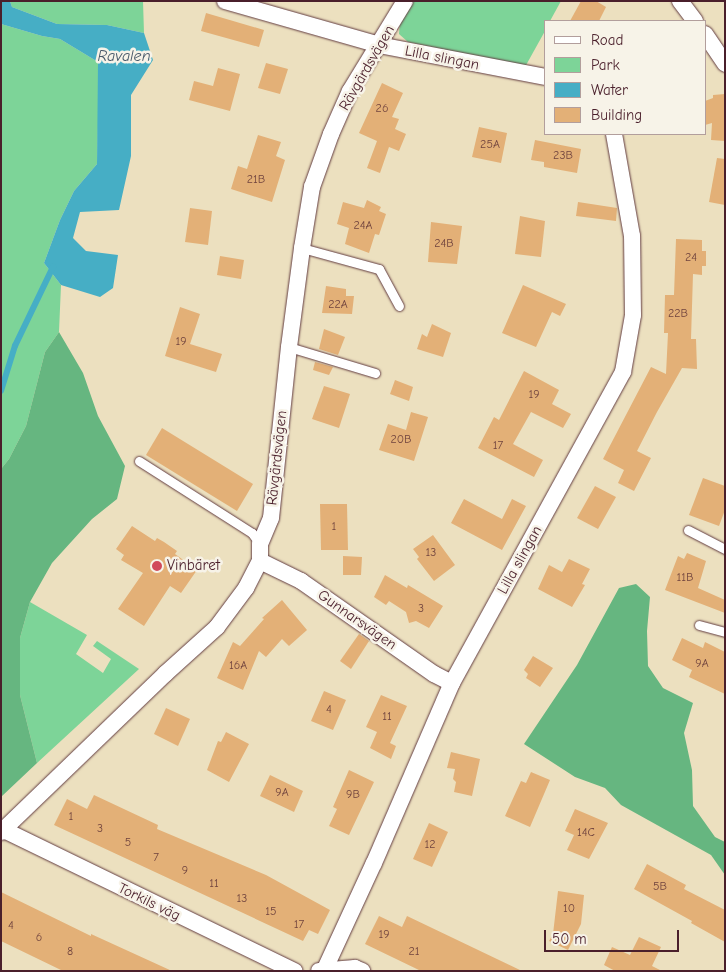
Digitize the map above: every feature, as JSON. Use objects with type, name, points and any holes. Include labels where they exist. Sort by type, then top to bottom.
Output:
[{"type":"street","name":"Lilla slingan","points":[[225,1],[379,45],[544,77]]},
{"type":"street","name":"Rävgärdsvägen","points":[[2,831],[165,674],[217,627],[246,588],[260,561],[260,544],[271,518],[289,347],[312,187],[331,134],[350,92],[405,1]]},
{"type":"street","points":[[683,2],[694,20]]},
{"type":"street","points":[[706,36],[725,64]]},
{"type":"street","name":"Lilla slingan","points":[[323,970],[374,864],[452,683],[623,372],[634,315],[632,236],[614,135]]},
{"type":"street","name":"Gunnarsvägen","points":[[260,561],[301,581],[434,674],[452,683]]},
{"type":"street","name":"Torkils väg","points":[[2,831],[295,971]]},
{"type":"street","points":[[323,970],[356,968],[362,971]]},
{"type":"lane","points":[[302,248],[379,269],[399,306]]},
{"type":"lane","points":[[289,347],[376,373]]},
{"type":"lane","points":[[140,461],[252,533],[260,544]]},
{"type":"lane","points":[[688,530],[725,548]]},
{"type":"lane","points":[[699,625],[725,632]]},
{"type":"green space","points":[[10,1],[143,1],[144,33],[107,25],[57,24],[12,7]]},
{"type":"green space","points":[[412,1],[561,1],[551,20],[544,20],[544,33],[525,67],[408,42],[399,34],[400,22]]},
{"type":"green space","points":[[1,24],[42,36],[60,39],[98,62],[99,86],[97,164],[74,191],[60,220],[44,263],[61,285],[59,332],[45,352],[26,426],[9,459],[1,469]]},
{"type":"green space","points":[[59,332],[83,373],[98,416],[125,466],[117,499],[92,519],[52,563],[30,602],[20,638],[20,695],[37,763],[1,797],[1,469],[9,459],[26,426],[45,352]]},
{"type":"green space","points":[[636,584],[650,597],[647,631],[648,666],[663,688],[693,703],[684,733],[692,770],[693,806],[715,837],[725,842],[725,875],[711,855],[621,805],[605,788],[575,777],[524,744],[577,665],[619,588]]},
{"type":"green space","points":[[30,602],[87,635],[76,654],[103,673],[111,659],[93,646],[97,641],[139,669],[37,763],[20,695],[20,638]]},
{"type":"water","name":"Ravalen","points":[[1,1],[10,1],[12,7],[57,24],[107,25],[144,33],[153,60],[131,95],[131,156],[119,210],[80,212],[73,238],[86,251],[118,255],[113,288],[100,297],[61,285],[44,263],[60,220],[74,191],[97,164],[98,62],[60,39],[42,36],[1,24]]},
{"type":"building","points":[[581,1],[596,1],[606,7],[600,20],[571,20]]},
{"type":"building","points":[[206,13],[264,30],[259,47],[201,31]]},
{"type":"building","points":[[266,63],[288,69],[280,94],[258,88]]},
{"type":"building","points":[[218,68],[240,74],[230,111],[189,100],[194,81],[213,86]]},
{"type":"building","points":[[382,83],[403,93],[392,117],[399,119],[395,129],[406,134],[399,151],[389,147],[380,173],[367,168],[377,141],[359,133]]},
{"type":"building","points":[[725,94],[725,141],[711,140],[712,123],[706,125],[706,101],[713,98],[713,95]]},
{"type":"building","points":[[479,127],[507,133],[501,163],[472,157]]},
{"type":"building","points":[[258,135],[281,142],[276,156],[285,160],[272,202],[231,189],[238,166],[247,169]]},
{"type":"building","points":[[535,140],[581,149],[577,173],[544,167],[544,162],[531,160]]},
{"type":"building","points":[[717,158],[725,159],[725,205],[709,202]]},
{"type":"building","points":[[367,200],[381,207],[379,211],[386,214],[379,235],[375,234],[369,253],[345,244],[349,228],[337,224],[343,202],[364,208]]},
{"type":"building","points":[[578,202],[617,208],[616,221],[576,216]]},
{"type":"building","points":[[190,208],[212,211],[208,245],[185,242]]},
{"type":"building","points":[[520,216],[545,221],[541,257],[515,254]]},
{"type":"building","points":[[431,222],[462,226],[457,264],[428,262]]},
{"type":"building","points":[[676,239],[702,240],[702,251],[706,251],[706,266],[702,266],[702,275],[693,274],[691,339],[696,339],[697,369],[682,368],[657,412],[637,451],[651,458],[634,491],[618,483],[624,470],[603,459],[651,367],[666,374],[668,333],[664,333],[665,295],[674,295]]},
{"type":"building","points":[[220,256],[244,260],[241,279],[217,275]]},
{"type":"building","points":[[523,285],[566,304],[560,316],[552,312],[536,347],[502,333]]},
{"type":"building","points":[[326,286],[346,289],[346,296],[354,296],[352,314],[322,313]]},
{"type":"building","points":[[180,307],[200,314],[190,344],[222,354],[216,372],[165,356]]},
{"type":"building","points":[[432,324],[451,333],[443,357],[417,349],[422,334],[427,337]]},
{"type":"building","points":[[324,329],[345,337],[338,355],[319,349]]},
{"type":"building","points":[[315,362],[333,367],[329,375],[313,370]]},
{"type":"building","points":[[524,371],[559,390],[552,404],[571,414],[563,428],[531,412],[513,444],[543,460],[534,477],[478,448],[494,417],[499,420]]},
{"type":"building","points":[[395,380],[413,387],[409,401],[390,394]]},
{"type":"building","points":[[324,386],[350,394],[339,428],[312,419]]},
{"type":"building","points":[[411,412],[428,417],[414,461],[379,450],[388,424],[406,430]]},
{"type":"building","points":[[162,428],[253,484],[237,511],[146,455]]},
{"type":"building","points":[[703,478],[725,486],[725,510],[719,526],[689,515]]},
{"type":"building","points":[[595,486],[616,497],[598,529],[577,518]]},
{"type":"building","points":[[464,499],[502,519],[512,499],[526,506],[502,550],[451,523]]},
{"type":"building","points":[[320,504],[347,504],[348,550],[321,550]]},
{"type":"building","name":"Vinbäret","points":[[132,526],[155,541],[157,538],[164,542],[177,551],[175,554],[197,570],[181,593],[170,586],[144,626],[118,609],[143,573],[121,560],[124,555],[116,549]]},
{"type":"building","points":[[433,535],[455,565],[434,581],[417,559],[419,557],[413,549]]},
{"type":"building","points":[[687,553],[706,561],[698,588],[725,600],[725,613],[665,590],[678,556],[684,559]]},
{"type":"building","points":[[343,556],[362,557],[361,575],[343,575]]},
{"type":"building","points":[[569,559],[590,569],[582,584],[585,585],[572,607],[538,589],[549,565],[562,572]]},
{"type":"building","points":[[385,575],[407,588],[408,585],[443,606],[429,628],[416,621],[409,623],[406,612],[389,601],[386,605],[374,597]]},
{"type":"building","points":[[282,600],[307,630],[289,646],[282,639],[266,657],[259,651],[243,690],[217,678],[233,642],[240,646],[264,619],[262,618]]},
{"type":"building","points":[[359,634],[369,641],[351,669],[340,661]]},
{"type":"building","points":[[682,638],[703,648],[705,642],[725,652],[725,694],[689,677],[692,670],[672,660]]},
{"type":"building","points":[[533,656],[553,668],[540,687],[526,678],[528,674],[524,670]]},
{"type":"building","points":[[324,691],[346,700],[333,730],[311,721]]},
{"type":"building","points":[[381,695],[407,706],[390,743],[396,746],[391,759],[370,748],[377,732],[366,727]]},
{"type":"building","points":[[166,708],[190,719],[178,746],[154,734]]},
{"type":"building","points":[[226,732],[249,744],[229,782],[207,770],[218,741],[221,742]]},
{"type":"building","points":[[451,752],[480,759],[472,796],[454,792],[456,782],[453,779],[455,769],[447,768]]},
{"type":"building","points":[[349,770],[374,782],[349,835],[329,826],[337,809],[333,807]]},
{"type":"building","points":[[531,772],[550,780],[530,827],[505,816],[521,781],[526,783]]},
{"type":"building","points":[[270,775],[303,791],[294,812],[260,796]]},
{"type":"building","points":[[94,795],[158,825],[157,829],[266,875],[330,910],[318,934],[309,930],[303,941],[54,825],[67,799],[87,809]]},
{"type":"building","points":[[575,809],[608,823],[589,859],[567,850],[574,835],[565,831]]},
{"type":"building","points":[[429,823],[448,832],[432,867],[413,859]]},
{"type":"building","points":[[647,864],[686,885],[684,889],[725,910],[725,942],[691,923],[692,921],[634,889]]},
{"type":"building","points":[[558,891],[584,895],[581,924],[568,950],[549,941],[553,934]]},
{"type":"building","points":[[1,892],[91,936],[91,934],[172,971],[63,971],[1,941]]},
{"type":"building","points":[[379,916],[402,927],[407,916],[522,971],[421,971],[365,944]]},
{"type":"building","points":[[639,937],[661,947],[652,966],[662,971],[615,971],[604,965],[612,947],[630,955]]},
{"type":"waterway","points":[[1,391],[15,346],[53,267]]},
{"type":"place","name":"Vinbäret","points":[[157,566]]}]
